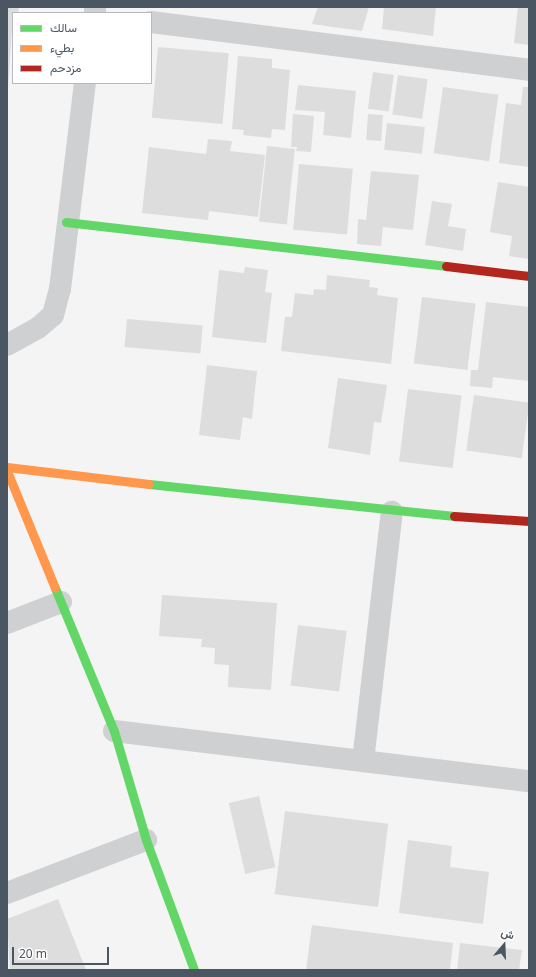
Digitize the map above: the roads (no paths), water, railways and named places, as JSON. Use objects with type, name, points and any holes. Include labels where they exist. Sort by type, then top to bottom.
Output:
[{"type":"street","points":[[152,22],[529,70]]},
{"type":"street","points":[[7,345],[38,328],[53,314],[60,289],[66,222],[85,84]]},
{"type":"street","points":[[66,222],[529,276]]},
{"type":"street","points":[[7,467],[392,512],[529,521]]},
{"type":"street","points":[[7,471],[114,731],[146,840],[194,970]]},
{"type":"street","points":[[363,761],[392,512]]},
{"type":"street","points":[[7,623],[61,602]]},
{"type":"street","points":[[114,731],[529,781]]},
{"type":"street","points":[[7,893],[146,840]]}]
